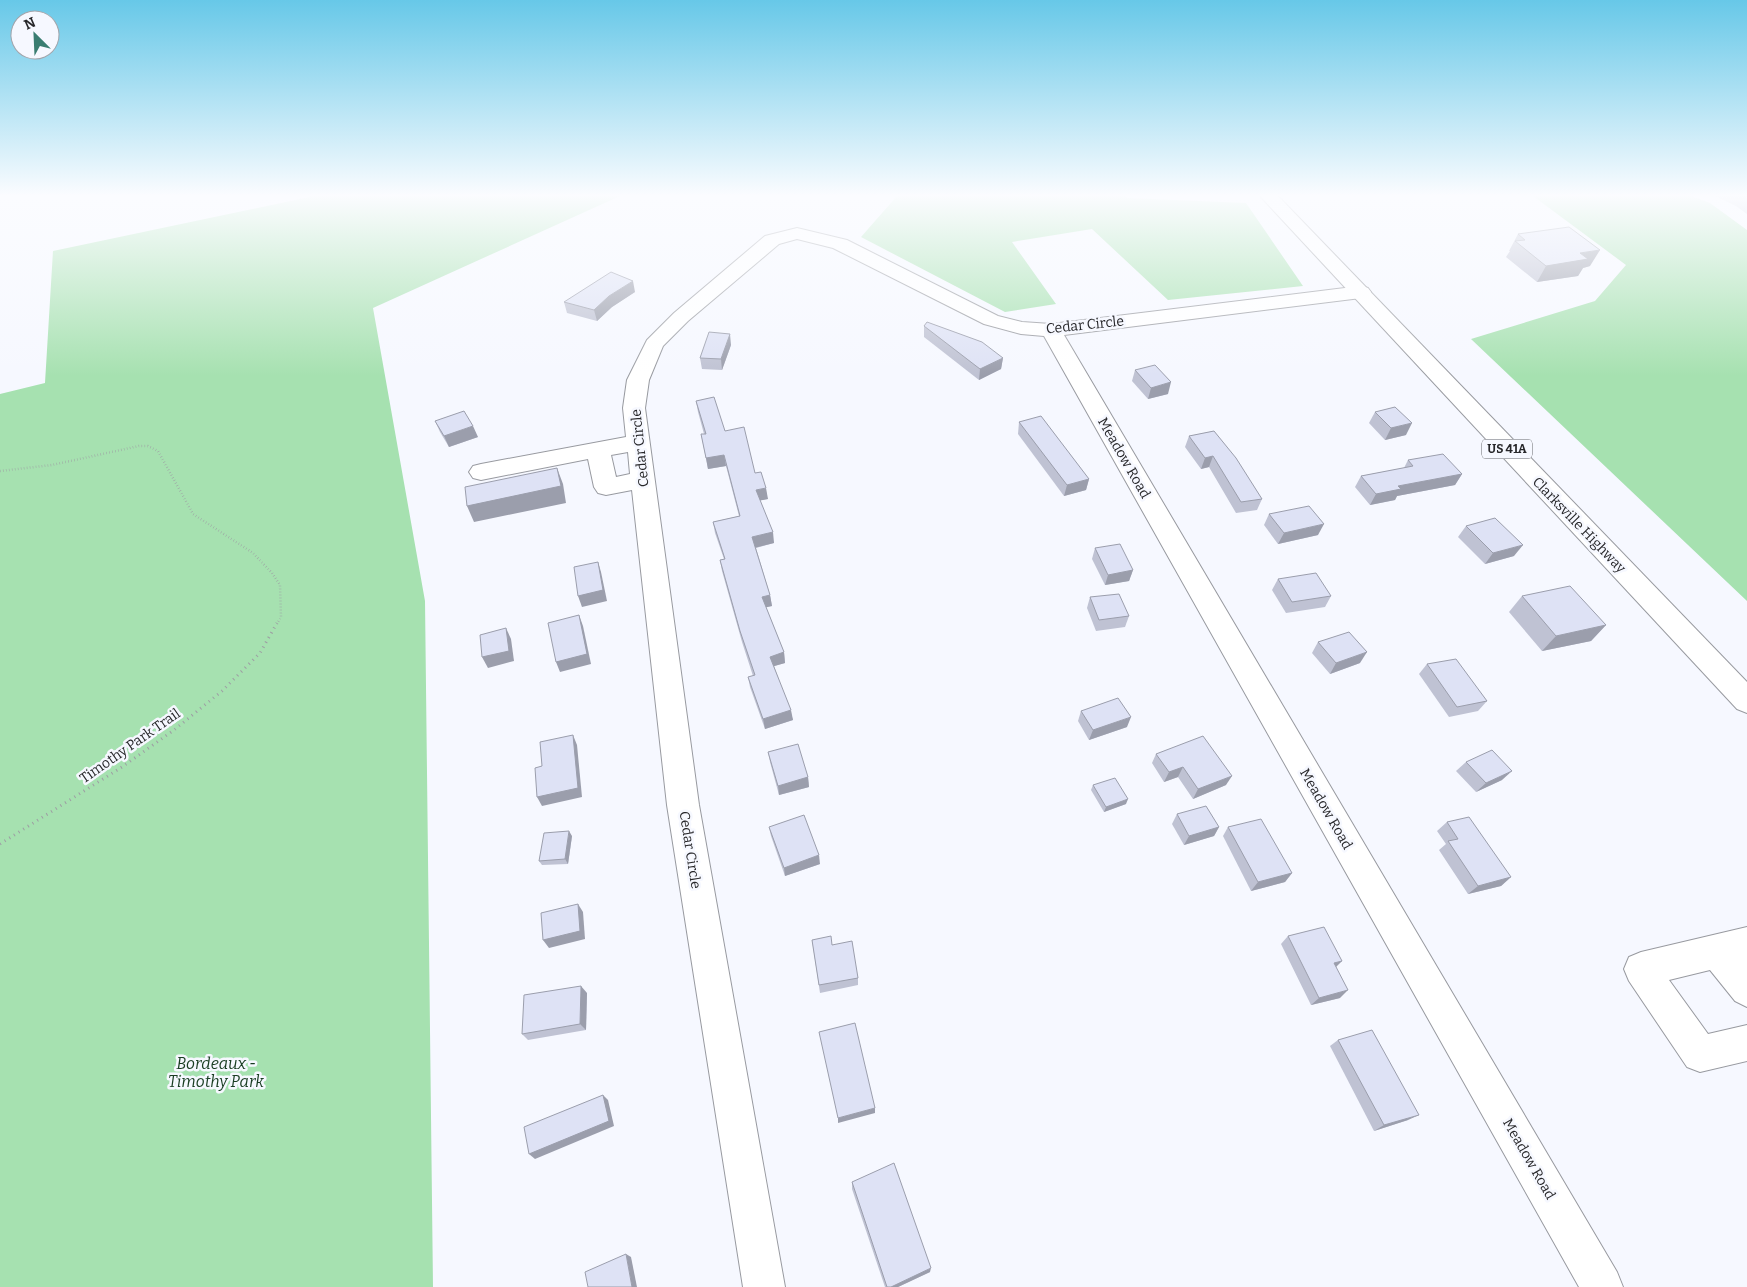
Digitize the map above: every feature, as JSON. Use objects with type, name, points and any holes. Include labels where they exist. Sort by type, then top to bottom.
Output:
[{"type":"street","name":"Cedar Circle","points":[[753,256],[680,317],[654,344],[638,380],[634,408],[683,806],[764,1287]]},
{"type":"street","name":"Cedar Circle","points":[[864,256],[991,320],[1021,328],[1050,330],[1361,292]]},
{"type":"street","name":"Clarksville Highway","points":[[1327,256],[1747,701]]},
{"type":"street","name":"Meadow Road","points":[[1050,330],[1602,1287]]},
{"type":"street","points":[[481,472],[638,442]]},
{"type":"street","points":[[598,449],[606,487],[643,480]]},
{"type":"street","points":[[1747,989],[1732,948],[1642,969],[1700,1054],[1747,1042]]},
{"type":"path","name":"Timothy Park Trail","points":[[0,470],[52,465],[139,446],[153,448],[158,451],[177,482],[186,505],[194,514],[256,553],[280,586],[283,596],[281,620],[275,632],[259,653],[226,688],[172,734],[0,844]]},
{"type":"green space","name":"Bordeaux - Timothy Park","points":[[53,256],[488,256],[373,308],[425,601],[433,1287],[0,1287],[0,394],[45,383]]},
{"type":"green space","points":[[898,256],[1022,256],[1056,304],[1005,312]]},
{"type":"green space","points":[[1121,256],[1282,256],[1303,286],[1168,300]]},
{"type":"green space","points":[[1614,256],[1747,256],[1747,601],[1471,339],[1595,301],[1626,265]]},
{"type":"building","points":[[1534,256],[1584,256],[1588,259],[1546,266]]},
{"type":"building","points":[[611,272],[633,281],[609,296],[594,310],[564,302]]},
{"type":"building","points":[[927,322],[982,342],[1003,358],[980,369],[924,326]]},
{"type":"building","points":[[709,332],[730,334],[721,359],[700,358]]},
{"type":"building","points":[[1155,365],[1171,382],[1151,388],[1135,370]]},
{"type":"building","points":[[714,397],[725,431],[744,427],[755,473],[761,472],[766,488],[756,490],[773,532],[752,537],[770,595],[762,597],[784,652],[770,657],[791,710],[763,719],[748,677],[755,675],[740,631],[720,560],[725,559],[713,522],[740,516],[724,455],[706,458],[701,434],[706,434],[696,401]]},
{"type":"building","points":[[1395,407],[1412,423],[1391,428],[1375,412]]},
{"type":"building","points":[[464,411],[473,426],[444,436],[435,421]]},
{"type":"building","points":[[1041,416],[1089,479],[1067,485],[1019,422]]},
{"type":"building","points":[[1214,431],[1236,458],[1262,499],[1241,502],[1213,456],[1205,458],[1189,436]]},
{"type":"building","points":[[1443,454],[1462,474],[1398,486],[1401,489],[1376,494],[1361,476],[1413,466],[1408,460]]},
{"type":"building","points":[[557,468],[561,486],[467,506],[465,487]]},
{"type":"building","points":[[1309,506],[1324,524],[1284,533],[1269,514]]},
{"type":"building","points":[[1495,518],[1523,545],[1493,553],[1466,526]]},
{"type":"building","points":[[1120,544],[1133,570],[1108,575],[1095,548]]},
{"type":"building","points":[[598,562],[603,590],[578,596],[574,567]]},
{"type":"building","points":[[1316,573],[1331,596],[1292,602],[1278,579]]},
{"type":"building","points":[[1570,586],[1606,625],[1556,636],[1522,596]]},
{"type":"building","points":[[1119,594],[1129,616],[1099,620],[1090,597]]},
{"type":"building","points":[[579,615],[587,654],[556,662],[548,623]]},
{"type":"building","points":[[506,628],[509,651],[482,657],[480,635]]},
{"type":"building","points":[[1349,632],[1367,652],[1336,663],[1318,642]]},
{"type":"building","points":[[1456,659],[1487,701],[1457,707],[1427,664]]},
{"type":"building","points":[[1118,698],[1131,717],[1093,730],[1081,711]]},
{"type":"building","points":[[573,735],[578,788],[537,797],[535,768],[542,766],[540,742]]},
{"type":"building","points":[[1203,736],[1232,776],[1198,789],[1183,767],[1169,772],[1156,754]]},
{"type":"building","points":[[798,744],[808,777],[778,786],[768,752]]},
{"type":"building","points":[[1492,750],[1512,771],[1486,783],[1466,762]]},
{"type":"building","points":[[1115,778],[1128,799],[1106,807],[1093,785]]},
{"type":"building","points":[[1206,806],[1219,827],[1189,836],[1177,814]]},
{"type":"building","points":[[804,815],[819,855],[784,868],[769,827]]},
{"type":"building","points":[[1469,817],[1511,877],[1478,886],[1448,841],[1458,839],[1447,822]]},
{"type":"building","points":[[1261,819],[1292,873],[1258,882],[1228,827]]},
{"type":"building","points":[[569,831],[565,859],[539,861],[544,833]]},
{"type":"building","points":[[578,904],[580,931],[543,940],[541,913]]},
{"type":"building","points":[[1324,927],[1342,961],[1334,963],[1348,990],[1319,998],[1288,936]]},
{"type":"building","points":[[831,936],[832,945],[852,941],[858,978],[819,985],[812,940]]},
{"type":"building","points":[[581,986],[580,1024],[522,1034],[524,995]]},
{"type":"building","points":[[855,1023],[875,1108],[838,1118],[819,1032]]},
{"type":"building","points":[[1372,1030],[1419,1115],[1384,1125],[1338,1040]]},
{"type":"building","points":[[603,1095],[609,1121],[529,1154],[524,1127]]},
{"type":"building","points":[[894,1163],[931,1268],[891,1287],[887,1287],[852,1182]]},
{"type":"building","points":[[626,1254],[632,1287],[588,1287],[585,1272]]}]
